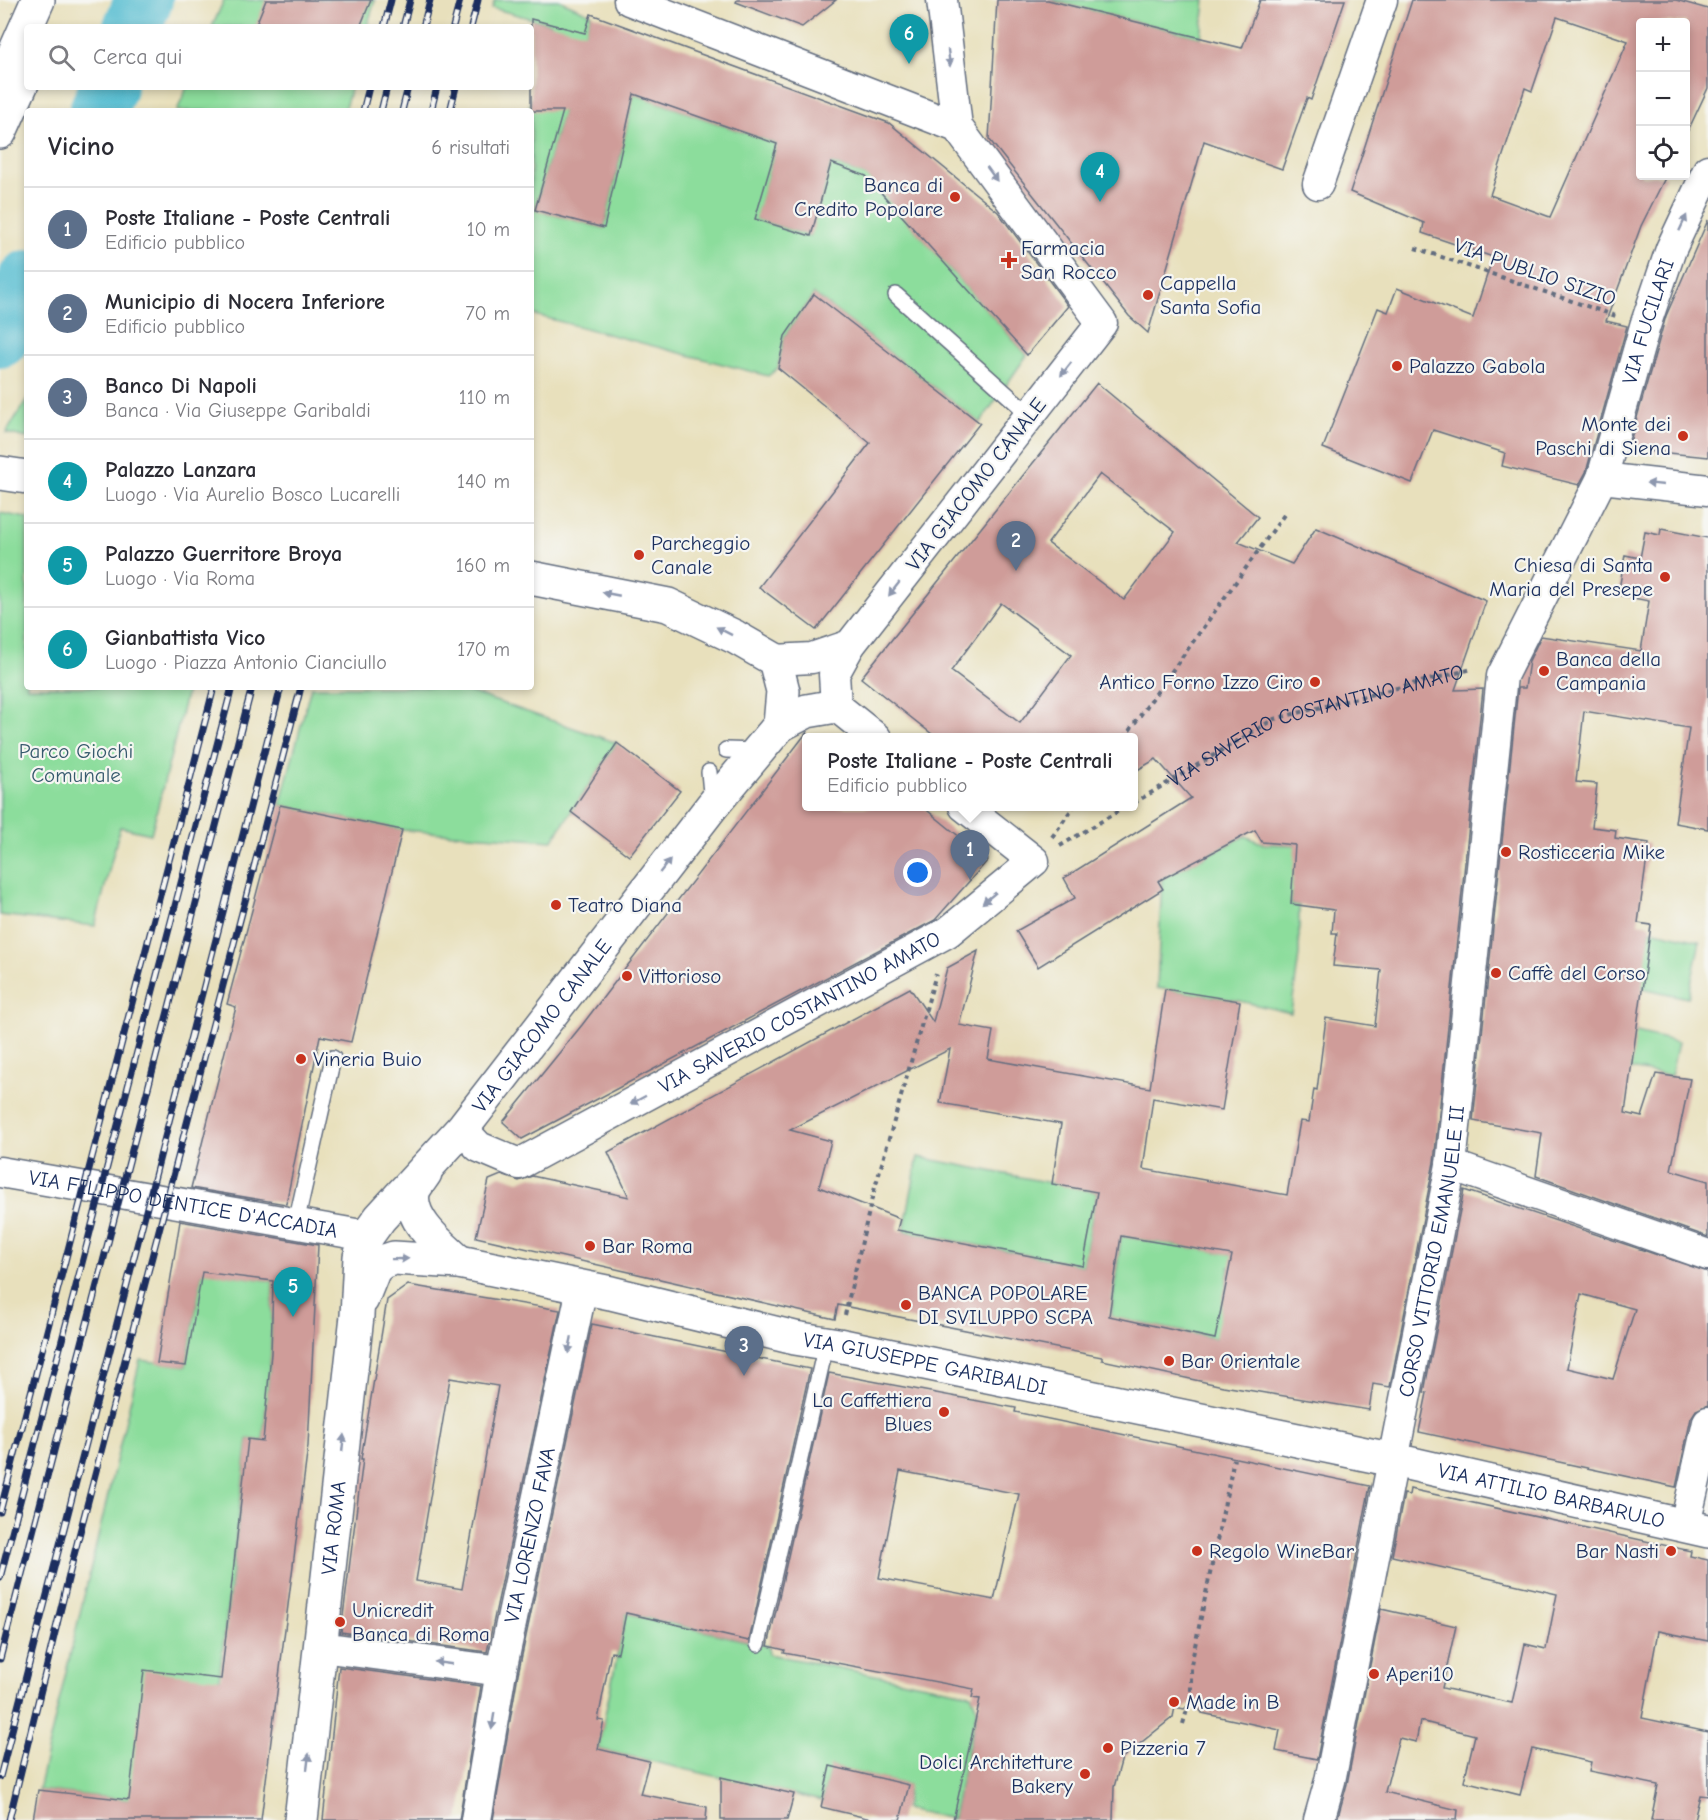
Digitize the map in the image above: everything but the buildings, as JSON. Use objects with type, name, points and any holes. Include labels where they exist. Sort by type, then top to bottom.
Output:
[{"type":"street","points":[[27,24],[38,0]]},
{"type":"street","points":[[48,24],[59,0]]},
{"type":"street","points":[[629,0],[957,127],[942,0]]},
{"type":"street","points":[[1318,184],[1382,0]]},
{"type":"street","points":[[0,86],[24,32]]},
{"type":"street","points":[[0,132],[24,79]]},
{"type":"street","name":"VIA GIACOMO CANALE","points":[[368,1236],[380,1218],[462,1129],[712,806],[742,751],[780,725],[807,711],[836,706],[834,674],[850,645],[1102,323],[957,127]]},
{"type":"street","name":"VIA FUCILARI","points":[[1502,676],[1602,478],[1671,249],[1708,170]]},
{"type":"street","points":[[0,473],[24,477]]},
{"type":"street","points":[[1602,478],[1708,490]]},
{"type":"street","points":[[534,579],[668,605],[775,660],[812,658],[850,645]]},
{"type":"street","points":[[775,660],[783,691],[780,725]]},
{"type":"street","name":"CORSO VITTORIO EMANUELE II","points":[[1319,1820],[1330,1781],[1451,1165],[1502,676]]},
{"type":"street","points":[[836,706],[870,733]]},
{"type":"street","points":[[969,811],[1034,861]]},
{"type":"street","name":"VIA SAVERIO COSTANTINO AMATO","points":[[462,1129],[479,1147],[519,1164],[948,932],[1034,861]]},
{"type":"street","points":[[1451,1165],[1708,1255]]},
{"type":"street","points":[[428,1168],[413,1193],[417,1215],[435,1239],[459,1262]]},
{"type":"street","name":"VIA FILIPPO DENTICE D'ACCADIA","points":[[0,1172],[368,1236]]},
{"type":"street","name":"VIA ROMA","points":[[301,1820],[357,1316],[360,1257],[368,1236]]},
{"type":"street","name":"VIA GIUSEPPE GARIBALDI","points":[[357,1316],[369,1278],[382,1262],[394,1258],[459,1262],[832,1344],[1394,1460]]},
{"type":"street","name":"VIA LORENZO FAVA","points":[[476,1820],[501,1671],[582,1288]]},
{"type":"street","points":[[1697,1528],[1708,1422]]},
{"type":"street","name":"VIA ATTILIO BARBARULO","points":[[1394,1460],[1697,1528]]},
{"type":"street","points":[[321,1647],[501,1671]]},
{"type":"lane","points":[[896,296],[1030,414]]},
{"type":"lane","points":[[709,772],[712,806]]},
{"type":"lane","points":[[296,1223],[333,1058]]},
{"type":"lane","points":[[758,1644],[832,1344]]},
{"type":"path","name":"VIA PUBLIO SIZIO","points":[[1415,248],[1646,326]]},
{"type":"path","points":[[1128,733],[1286,512]]},
{"type":"path","name":"VIA SAVERIO COSTANTINO AMATO","points":[[1138,800],[1274,719],[1470,668],[1502,676]]},
{"type":"path","points":[[1034,861],[1120,811]]},
{"type":"path","points":[[832,1344],[948,932]]},
{"type":"path","points":[[1191,1691],[1191,1665],[1240,1429]]},
{"type":"path","points":[[1183,1724],[1187,1710]]},
{"type":"green space","points":[[224,0],[375,0],[368,24],[213,24]]},
{"type":"green space","points":[[495,0],[559,0],[591,14],[535,210],[604,228],[634,94],[777,144],[756,219],[810,236],[831,163],[867,176],[1027,355],[980,423],[814,294],[785,336],[778,368],[768,376],[534,315],[534,108],[529,108],[551,24],[492,8]]},
{"type":"green space","points":[[1048,0],[1205,0],[1201,38]]},
{"type":"green space","points":[[186,90],[350,90],[345,108],[178,108]]},
{"type":"green space","points":[[24,404],[24,437],[6,433]]},
{"type":"green space","name":"Parco Giochi Comunale","points":[[0,513],[24,517],[24,690],[187,690],[151,834],[120,827],[95,926],[0,915]]},
{"type":"green space","points":[[310,690],[464,690],[617,743],[552,841],[402,830],[280,805]]},
{"type":"green space","points":[[1245,836],[1264,844],[1298,845],[1291,904],[1299,905],[1299,955],[1291,1013],[1240,1001],[1157,988],[1162,878]]},
{"type":"green space","points":[[1650,930],[1700,941],[1688,998],[1638,987]]},
{"type":"green space","points":[[1624,1029],[1678,1042],[1671,1076],[1617,1067]]},
{"type":"green space","points":[[918,1157],[1097,1192],[1083,1266],[904,1231]]},
{"type":"green space","points":[[1121,1236],[1254,1258],[1252,1271],[1229,1267],[1218,1339],[1111,1317]]},
{"type":"green space","points":[[202,1271],[273,1281],[271,1353],[263,1441],[248,1439],[219,1679],[129,1800],[38,1790],[140,1360],[186,1366]]},
{"type":"green space","points":[[626,1613],[768,1646],[769,1654],[971,1694],[977,1709],[953,1819],[905,1809],[908,1785],[831,1767],[822,1801],[598,1749]]},
{"type":"waterway","points":[[133,24],[144,0]]},
{"type":"waterway","points":[[99,108],[107,90]]},
{"type":"waterway","points":[[0,339],[24,286]]},
{"type":"railway","points":[[385,24],[391,0]]},
{"type":"railway","points":[[404,24],[410,0]]},
{"type":"railway","points":[[424,24],[430,0]]},
{"type":"railway","points":[[454,24],[460,0]]},
{"type":"railway","points":[[472,24],[478,0]]},
{"type":"railway","points":[[364,108],[368,90]]},
{"type":"railway","points":[[382,108],[386,90]]},
{"type":"railway","points":[[403,108],[407,90]]},
{"type":"railway","points":[[432,108],[436,90]]},
{"type":"railway","points":[[451,108],[455,90]]},
{"type":"railway","points":[[0,1512],[213,690]]},
{"type":"railway","points":[[0,1578],[231,690]]},
{"type":"railway","points":[[0,1659],[251,690]]},
{"type":"railway","points":[[0,1777],[280,690]]},
{"type":"railway","points":[[9,1820],[74,1555],[300,690]]},
{"type":"place","name":"Gianbattista Vico","points":[[909,64]]},
{"type":"place","name":"Banca di Credito Popolare","points":[[955,197]]},
{"type":"place","name":"Palazzo Lanzara","points":[[1100,202]]},
{"type":"place","name":"Farmacia San Rocco","points":[[1009,260]]},
{"type":"place","name":"Cappella Santa Sofia","points":[[1148,295]]},
{"type":"place","name":"Palazzo Gabola","points":[[1397,366]]},
{"type":"place","name":"Monte dei Paschi di Siena","points":[[1683,436]]},
{"type":"place","name":"Parcheggio Canale","points":[[639,555]]},
{"type":"place","name":"Municipio di Nocera Inferiore","points":[[1016,571]]},
{"type":"place","name":"Chiesa di Santa Maria del Presepe","points":[[1665,577]]},
{"type":"place","name":"Banca della Campania","points":[[1544,671]]},
{"type":"place","name":"Antico Forno Izzo Ciro","points":[[1315,682]]},
{"type":"place","name":"Rosticceria Mike","points":[[1506,852]]},
{"type":"place","name":"Poste Italiane - Poste Centrali","points":[[970,880]]},
{"type":"place","name":"Teatro Diana","points":[[556,905]]},
{"type":"place","name":"Caffè del Corso","points":[[1496,973]]},
{"type":"place","name":"Vittorioso","points":[[627,976]]},
{"type":"place","name":"Vineria Buio","points":[[301,1059]]},
{"type":"place","name":"Bar Roma","points":[[590,1246]]},
{"type":"place","name":"BANCA POPOLARE DI SVILUPPO SCPA","points":[[906,1305]]},
{"type":"place","name":"Palazzo Guerritore Broya","points":[[293,1317]]},
{"type":"place","name":"Bar Orientale","points":[[1169,1361]]},
{"type":"place","name":"Banco Di Napoli","points":[[744,1376]]},
{"type":"place","name":"La Caffettiera Blues","points":[[944,1412]]},
{"type":"place","name":"Regolo WineBar","points":[[1197,1551]]},
{"type":"place","name":"Bar Nasti","points":[[1671,1551]]},
{"type":"place","name":"Unicredit Banca di Roma","points":[[340,1622]]},
{"type":"place","name":"Aperi10","points":[[1374,1674]]},
{"type":"place","name":"Made in B","points":[[1174,1702]]},
{"type":"place","name":"Pizzeria 7","points":[[1108,1748]]},
{"type":"place","name":"Dolci Architetture Bakery","points":[[1085,1774]]}]
